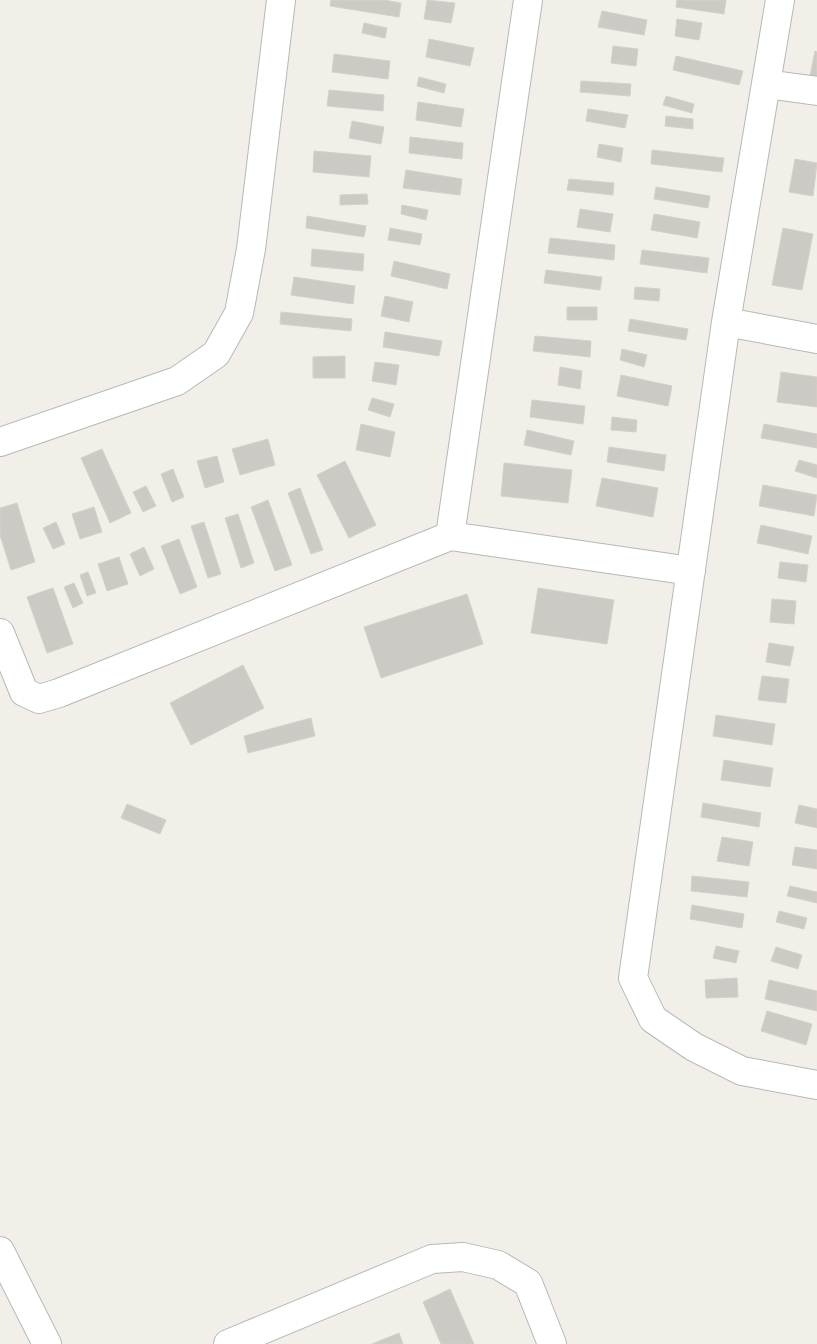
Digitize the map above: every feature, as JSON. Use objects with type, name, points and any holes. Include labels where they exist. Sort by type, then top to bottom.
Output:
[{"type":"street","points":[[0,442],[177,381],[216,354],[239,313],[249,258],[280,0]]},
{"type":"street","points":[[450,536],[510,112],[528,0]]},
{"type":"street","points":[[780,0],[726,322],[633,978],[653,1019],[694,1048],[742,1072],[817,1085]]},
{"type":"street","points":[[766,84],[817,91]]},
{"type":"street","points":[[726,322],[817,339]]},
{"type":"street","points":[[0,633],[24,692],[39,699],[59,693],[450,536],[691,572]]},
{"type":"street","points":[[0,1251],[47,1344]]},
{"type":"street","points":[[228,1344],[432,1260],[463,1257],[498,1265],[528,1283],[552,1344]]},
{"type":"building","points":[[331,0],[384,0],[401,3],[399,17],[330,6]]},
{"type":"building","points":[[427,0],[455,3],[451,23],[424,19]]},
{"type":"building","points":[[677,0],[726,0],[724,14],[676,7]]},
{"type":"building","points":[[602,11],[647,20],[644,35],[598,27]]},
{"type":"building","points":[[677,19],[702,23],[699,40],[675,36]]},
{"type":"building","points":[[364,23],[387,28],[385,38],[362,33]]},
{"type":"building","points":[[429,39],[474,48],[470,66],[426,57]]},
{"type":"building","points":[[613,46],[638,49],[636,66],[611,63]]},
{"type":"building","points":[[815,51],[817,52],[817,78],[810,76]]},
{"type":"building","points":[[334,54],[390,61],[388,79],[332,72]]},
{"type":"building","points":[[676,56],[743,71],[739,85],[673,70]]},
{"type":"building","points":[[419,77],[446,84],[444,93],[417,86]]},
{"type":"building","points":[[581,81],[631,84],[630,96],[580,92]]},
{"type":"building","points":[[329,90],[384,95],[383,111],[327,106]]},
{"type":"building","points":[[666,96],[694,104],[692,113],[663,105]]},
{"type":"building","points":[[418,102],[464,109],[461,127],[416,120]]},
{"type":"building","points":[[588,109],[628,115],[625,128],[586,121]]},
{"type":"building","points":[[666,116],[693,119],[693,129],[665,126]]},
{"type":"building","points":[[352,121],[384,127],[381,144],[349,138]]},
{"type":"building","points":[[410,137],[463,143],[462,159],[409,153]]},
{"type":"building","points":[[599,144],[623,148],[621,162],[597,157]]},
{"type":"building","points":[[652,150],[724,158],[722,172],[651,164]]},
{"type":"building","points":[[314,151],[371,156],[369,177],[313,172]]},
{"type":"building","points":[[795,159],[817,163],[813,196],[789,192]]},
{"type":"building","points":[[406,170],[462,179],[460,195],[403,188]]},
{"type":"building","points":[[569,179],[614,183],[613,195],[567,190]]},
{"type":"building","points":[[656,187],[710,196],[708,208],[654,199]]},
{"type":"building","points":[[367,194],[368,204],[340,205],[340,195]]},
{"type":"building","points":[[402,205],[428,210],[426,220],[401,214]]},
{"type":"building","points":[[580,209],[613,214],[610,232],[577,227]]},
{"type":"building","points":[[654,214],[700,222],[697,238],[651,230]]},
{"type":"building","points":[[307,216],[366,226],[364,237],[306,228]]},
{"type":"building","points":[[390,228],[422,234],[420,245],[388,240]]},
{"type":"building","points":[[783,228],[813,234],[802,290],[772,285]]},
{"type":"building","points":[[550,238],[615,245],[614,260],[548,253]]},
{"type":"building","points":[[312,249],[364,254],[363,271],[311,266]]},
{"type":"building","points":[[642,250],[709,258],[707,273],[640,264]]},
{"type":"building","points":[[394,261],[450,274],[447,289],[391,276]]},
{"type":"building","points":[[546,270],[602,277],[600,290],[544,283]]},
{"type":"building","points":[[294,277],[355,286],[353,304],[291,295]]},
{"type":"building","points":[[635,287],[660,289],[659,301],[634,299]]},
{"type":"building","points":[[385,296],[413,302],[409,322],[381,316]]},
{"type":"building","points":[[567,307],[597,307],[597,320],[567,320]]},
{"type":"building","points":[[281,312],[352,319],[351,331],[280,324]]},
{"type":"building","points":[[630,319],[688,329],[686,340],[628,331]]},
{"type":"building","points":[[385,332],[442,341],[439,356],[383,347]]},
{"type":"building","points":[[535,336],[591,341],[590,357],[533,351]]},
{"type":"building","points":[[622,349],[647,355],[644,367],[620,360]]},
{"type":"building","points":[[345,356],[345,378],[313,378],[313,357]]},
{"type":"building","points":[[375,362],[399,365],[396,385],[372,381]]},
{"type":"building","points":[[560,367],[582,371],[580,389],[558,385]]},
{"type":"building","points":[[781,372],[817,377],[817,407],[777,402]]},
{"type":"building","points":[[621,375],[672,386],[668,406],[617,396]]},
{"type":"building","points":[[372,398],[394,404],[390,417],[368,410]]},
{"type":"building","points":[[532,400],[585,406],[583,424],[530,417]]},
{"type":"building","points":[[612,417],[637,420],[636,432],[611,430]]},
{"type":"building","points":[[361,424],[395,432],[390,457],[356,450]]},
{"type":"building","points":[[764,424],[817,434],[817,448],[761,438]]},
{"type":"building","points":[[527,430],[574,441],[571,455],[524,445]]},
{"type":"building","points":[[268,439],[275,465],[240,475],[232,449]]},
{"type":"building","points":[[609,447],[666,455],[664,471],[607,462]]},
{"type":"building","points":[[102,449],[131,513],[110,523],[81,458]]},
{"type":"building","points":[[217,456],[224,482],[205,488],[197,461]]},
{"type":"building","points":[[799,460],[817,465],[817,478],[795,471]]},
{"type":"building","points":[[345,461],[376,525],[349,538],[317,475]]},
{"type":"building","points":[[504,463],[572,470],[568,503],[501,496]]},
{"type":"building","points":[[173,469],[184,497],[172,502],[161,474]]},
{"type":"building","points":[[602,478],[658,488],[653,517],[596,506]]},
{"type":"building","points":[[763,485],[817,495],[814,516],[759,506]]},
{"type":"building","points":[[146,486],[156,506],[143,512],[133,492]]},
{"type":"building","points":[[300,488],[323,550],[311,554],[288,493]]},
{"type":"building","points":[[268,500],[292,565],[275,571],[251,507]]},
{"type":"building","points":[[17,503],[35,562],[11,570],[0,535],[0,508]]},
{"type":"building","points":[[94,507],[102,532],[80,539],[72,514]]},
{"type":"building","points":[[238,514],[254,563],[241,568],[225,518]]},
{"type":"building","points":[[56,522],[65,544],[53,549],[43,528]]},
{"type":"building","points":[[204,522],[221,574],[208,578],[191,526]]},
{"type":"building","points":[[761,525],[812,536],[808,554],[757,543]]},
{"type":"building","points":[[179,539],[197,587],[180,594],[161,546]]},
{"type":"building","points":[[144,547],[154,569],[140,576],[130,554]]},
{"type":"building","points":[[119,557],[128,584],[107,591],[98,564]]},
{"type":"building","points":[[780,562],[808,565],[806,582],[778,578]]},
{"type":"building","points":[[88,572],[96,593],[87,596],[80,575]]},
{"type":"building","points":[[74,583],[83,603],[73,608],[64,587]]},
{"type":"building","points":[[53,588],[73,644],[47,653],[27,597]]},
{"type":"building","points":[[538,588],[614,600],[607,644],[531,633]]},
{"type":"building","points":[[467,594],[483,644],[381,678],[364,627]]},
{"type":"building","points":[[772,599],[796,601],[794,624],[770,622]]},
{"type":"building","points":[[769,643],[794,647],[790,666],[766,662]]},
{"type":"building","points":[[243,665],[264,708],[191,745],[170,703]]},
{"type":"building","points":[[762,676],[789,679],[786,703],[758,700]]},
{"type":"building","points":[[716,715],[775,724],[772,745],[713,736]]},
{"type":"building","points":[[311,718],[315,736],[248,753],[244,736]]},
{"type":"building","points":[[724,760],[773,768],[770,787],[721,780]]},
{"type":"building","points":[[703,803],[761,813],[759,827],[701,817]]},
{"type":"building","points":[[127,804],[166,820],[160,834],[121,818]]},
{"type":"building","points":[[799,805],[817,809],[817,828],[795,823]]},
{"type":"building","points":[[722,837],[753,842],[749,866],[717,861]]},
{"type":"building","points":[[795,847],[817,850],[817,869],[792,865]]},
{"type":"building","points":[[692,876],[749,882],[747,897],[691,891]]},
{"type":"building","points":[[790,886],[817,892],[817,903],[787,896]]},
{"type":"building","points":[[692,905],[744,914],[742,928],[690,919]]},
{"type":"building","points":[[779,911],[807,918],[804,929],[776,922]]},
{"type":"building","points":[[716,946],[739,951],[736,963],[713,958]]},
{"type":"building","points":[[776,947],[802,955],[798,969],[771,961]]},
{"type":"building","points":[[737,978],[738,997],[706,998],[705,980]]},
{"type":"building","points":[[769,980],[817,991],[817,1011],[765,999]]},
{"type":"building","points":[[767,1011],[812,1024],[806,1045],[761,1031]]},
{"type":"building","points":[[450,1289],[474,1344],[441,1344],[423,1302]]},
{"type":"building","points":[[399,1333],[403,1344],[372,1344]]}]
